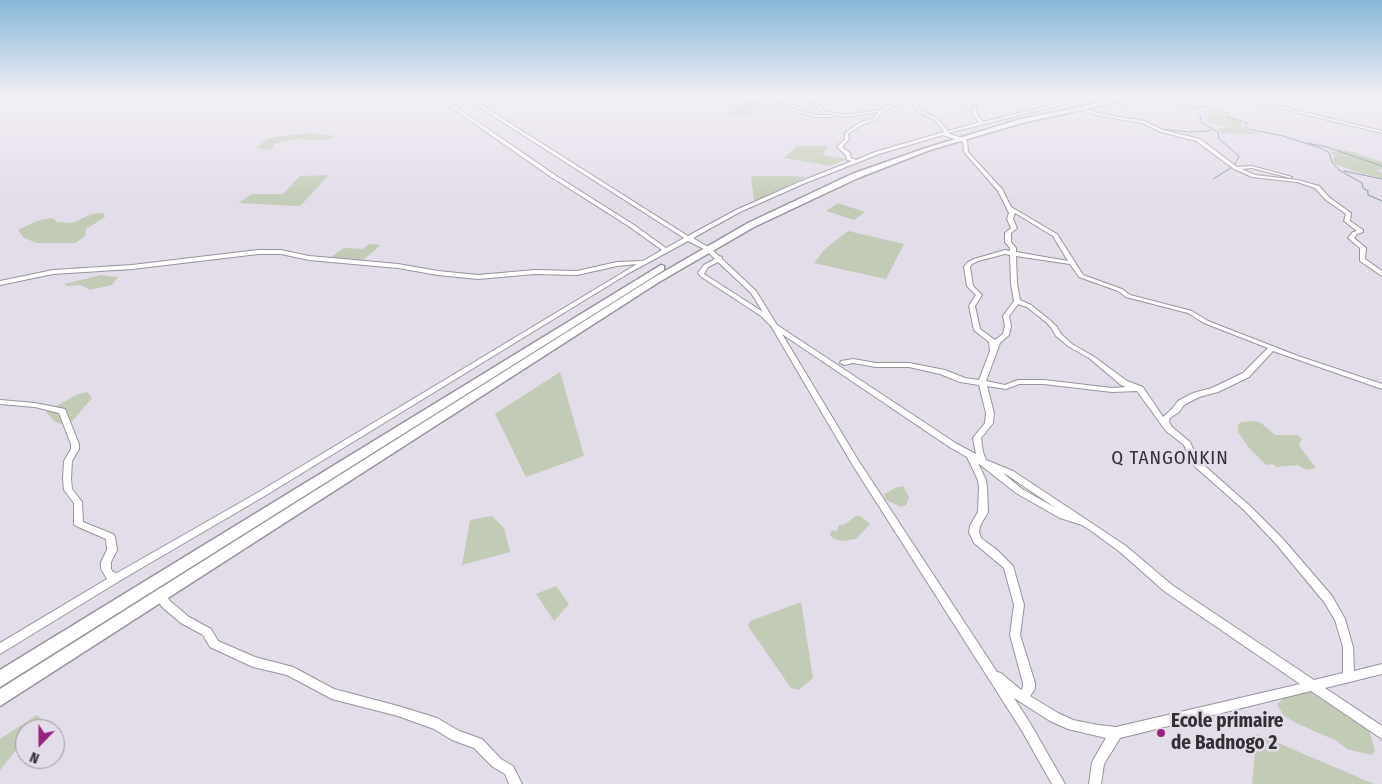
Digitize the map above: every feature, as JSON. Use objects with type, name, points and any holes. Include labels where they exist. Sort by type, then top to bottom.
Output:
[{"type":"highway","points":[[0,679],[631,286],[705,247],[833,185],[960,133]]},
{"type":"highway","points":[[950,135],[962,133]]},
{"type":"highway","points":[[0,698],[705,247]]},
{"type":"street","points":[[491,133],[665,250]]},
{"type":"street","points":[[522,133],[705,247],[720,258],[754,292],[855,462],[988,668],[1059,784]]},
{"type":"street","points":[[848,133],[846,134],[847,139],[839,146],[848,154],[849,159],[856,161]]},
{"type":"street","points":[[948,133],[965,141],[966,152],[1000,190],[1012,210],[1010,219],[1014,228],[1008,233],[1008,242],[1013,248],[1014,284],[1017,301],[1006,316],[1008,326],[1006,335],[997,342],[993,350],[982,384],[990,413],[987,428],[977,438],[978,452],[982,462]]},
{"type":"street","points":[[0,649],[260,495],[665,250],[738,211],[801,182],[856,161],[956,133]]},
{"type":"street","points":[[1168,133],[1198,140],[1236,168],[1258,177],[1298,181],[1317,187]]},
{"type":"street","points":[[1236,168],[1252,167],[1313,183],[1328,199],[1349,214],[1348,221],[1361,231],[1355,233],[1351,238],[1363,248],[1362,260],[1382,274]]},
{"type":"street","points":[[1009,207],[1055,235],[1081,276],[1120,290],[1128,296],[1190,312],[1206,322],[1272,348],[1382,387]]},
{"type":"street","points":[[0,283],[53,272],[132,266],[258,252],[282,252],[309,258],[398,266],[478,277],[535,272],[577,273],[617,264],[646,262]]},
{"type":"street","points":[[993,350],[992,341],[977,330],[972,306],[980,295],[970,286],[967,267],[970,263],[1002,252],[1072,263]]},
{"type":"street","points":[[720,258],[706,266],[702,274],[813,352],[970,455],[982,462],[1010,472],[1093,528],[1122,549],[1168,588],[1382,733]]},
{"type":"street","points":[[1017,301],[1029,306],[1049,322],[1055,328],[1058,335],[1070,345],[1091,357],[1124,383],[1143,392],[1161,419],[1187,444],[1195,462],[1260,522],[1328,599],[1340,619],[1348,647],[1349,677]]},
{"type":"street","points":[[1165,422],[1167,417],[1176,410],[1181,402],[1196,395],[1215,390],[1246,375],[1272,348]]},
{"type":"street","points":[[813,352],[844,362],[853,361],[876,365],[909,365],[942,372],[982,384],[1006,388],[1018,382],[1044,382],[1112,390],[1136,388]]},
{"type":"street","points":[[844,362],[851,369],[853,378]]},
{"type":"street","points":[[0,402],[35,405],[62,411],[75,444],[75,449],[68,461],[67,484],[68,490],[78,502],[79,524],[110,537],[112,550],[106,562],[106,569],[110,576],[118,578]]},
{"type":"street","points":[[970,455],[982,480],[983,488],[983,512],[975,526],[974,532],[977,540],[994,552],[1008,566],[1019,604],[1015,635],[1029,683],[1029,689],[1021,697]]},
{"type":"street","points":[[160,596],[166,604],[185,620],[207,632],[214,644],[262,665],[289,671],[332,694],[437,724],[456,736],[478,743],[497,763],[509,770],[516,784]]},
{"type":"street","points":[[988,668],[1021,697],[1037,708],[1072,725],[1116,733],[1382,669]]},
{"type":"street","points":[[1095,784],[1098,762],[1116,733]]},
{"type":"green space","points":[[308,133],[336,136],[324,141],[300,139],[281,142],[273,145],[275,148],[267,150],[256,148],[268,138]]},
{"type":"green space","points":[[1222,133],[1254,133],[1261,135]]},
{"type":"green space","points":[[797,146],[828,146],[823,155],[847,159],[830,166],[784,158]]},
{"type":"green space","points":[[1338,149],[1382,162],[1382,169],[1376,170],[1382,173],[1382,178],[1335,164],[1333,160],[1335,156],[1330,152],[1341,151]]},
{"type":"green space","points":[[329,175],[300,206],[238,203],[252,194],[283,194],[300,176]]},
{"type":"green space","points":[[751,176],[790,176],[806,177],[754,201]]},
{"type":"green space","points":[[838,203],[865,212],[854,220],[826,211]]},
{"type":"green space","points":[[104,213],[105,217],[86,229],[85,236],[75,243],[37,243],[24,238],[18,230],[37,221],[52,218],[57,222],[72,223],[92,214]]},
{"type":"green space","points":[[848,231],[904,244],[886,279],[814,263],[825,249]]},
{"type":"green space","points":[[370,244],[381,245],[362,261],[331,257],[344,248],[362,249]]},
{"type":"green space","points":[[101,275],[118,277],[112,285],[90,290],[81,285],[67,286],[64,284]]},
{"type":"green space","points":[[560,372],[584,456],[526,477],[495,414]]},
{"type":"green space","points":[[87,392],[92,398],[68,426],[55,422],[46,412],[76,395]]},
{"type":"green space","points":[[1252,421],[1261,423],[1275,435],[1297,435],[1302,439],[1299,444],[1300,447],[1316,468],[1306,470],[1298,465],[1277,467],[1272,464],[1266,465],[1249,448],[1238,432],[1238,425],[1241,422]]},
{"type":"green space","points":[[903,486],[909,497],[906,505],[901,507],[885,499],[884,494]]},
{"type":"green space","points":[[492,516],[504,528],[510,552],[462,565],[470,520]]},
{"type":"green space","points":[[856,516],[860,516],[870,524],[856,539],[842,541],[832,538],[830,534],[832,530],[837,531],[839,525],[845,524]]},
{"type":"green space","points":[[556,586],[569,604],[554,621],[536,594]]},
{"type":"green space","points":[[801,602],[813,678],[799,690],[791,688],[748,626],[750,621]]},
{"type":"green space","points":[[1302,691],[1314,692],[1369,729],[1375,751],[1371,755],[1347,749],[1337,741],[1284,716],[1277,704],[1284,698]]},
{"type":"green space","points":[[37,715],[41,719],[31,719]]},
{"type":"green space","points":[[15,729],[15,751],[0,770],[0,739]]},
{"type":"green space","points":[[1257,734],[1374,784],[1252,784]]},
{"type":"waterway","points":[[1218,133],[1219,139],[1239,157],[1234,165]]},
{"type":"waterway","points":[[1266,133],[1323,149],[1329,153],[1332,162],[1339,170],[1362,183],[1363,188],[1368,191],[1368,195],[1382,201]]},
{"type":"waterway","points":[[1307,143],[1327,147],[1382,166]]},
{"type":"waterway","points":[[1213,179],[1231,168]]},
{"type":"waterway","points":[[1344,171],[1382,179]]},
{"type":"place","name":"Ecole primaire de Badnogo 2","points":[[1161,733]]},
{"type":"district","name":"Q TANGONKIN","points":[[1170,459]]}]
